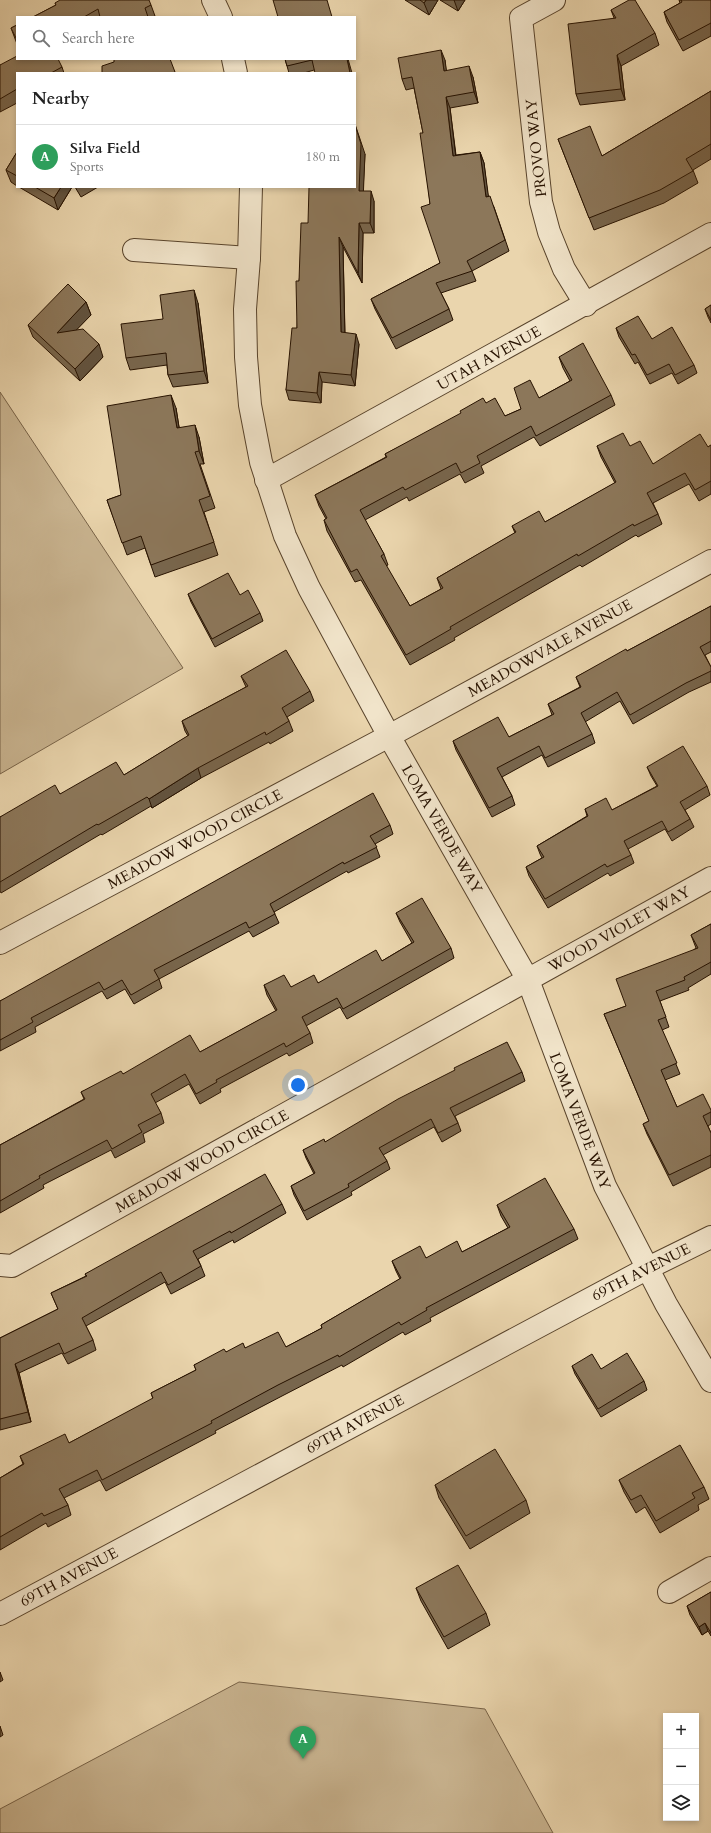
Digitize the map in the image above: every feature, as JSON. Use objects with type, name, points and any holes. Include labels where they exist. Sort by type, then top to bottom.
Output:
[{"type":"street","points":[[213,0],[221,16]]},
{"type":"street","name":"PROVO WAY","points":[[554,0],[522,18],[523,34],[541,202],[549,232],[564,269],[586,304]]},
{"type":"street","points":[[232,60],[236,72]]},
{"type":"street","name":"LOMA VERDE WAY","points":[[251,188],[249,258],[245,309],[246,357],[250,406],[266,480],[285,536],[309,588],[389,736],[528,980],[605,1186],[648,1268],[711,1381]]},
{"type":"street","name":"UTAH AVENUE","points":[[266,480],[711,234]]},
{"type":"street","points":[[134,250],[249,258]]},
{"type":"street","name":"MEADOWVALE AVENUE","points":[[389,736],[711,561]]},
{"type":"street","name":"MEADOW WOOD CIRCLE","points":[[0,943],[389,736]]},
{"type":"street","name":"WOOD VIOLET WAY","points":[[528,980],[711,878]]},
{"type":"street","name":"MEADOW WOOD CIRCLE","points":[[0,1265],[12,1266],[528,980]]},
{"type":"street","name":"69TH AVENUE","points":[[0,1614],[648,1268],[711,1237]]},
{"type":"street","points":[[668,1592],[711,1568]]},
{"type":"shaded area","points":[[0,392],[183,668],[0,774]]},
{"type":"shaded area","points":[[239,1682],[485,1709],[553,1833],[0,1833],[0,1809]]},
{"type":"building","points":[[60,0],[149,0],[151,5],[145,8],[148,16],[100,16],[98,9],[86,16],[35,16],[56,5],[55,3]]},
{"type":"building","points":[[273,0],[327,0],[332,16],[278,16]]},
{"type":"building","points":[[629,0],[635,0],[655,33],[617,55],[621,89],[576,94],[568,24],[616,18],[611,10]]},
{"type":"building","points":[[681,0],[711,0],[711,23],[679,40],[664,12],[682,2]]},
{"type":"building","points":[[16,26],[16,38],[11,28]]},
{"type":"building","points":[[441,50],[444,71],[469,66],[474,92],[446,97],[453,156],[480,152],[486,197],[490,196],[505,240],[467,261],[472,271],[436,283],[449,309],[392,338],[371,299],[440,263],[421,207],[430,204],[420,133],[423,133],[412,77],[402,79],[398,58]]},
{"type":"building","points":[[16,57],[16,60],[58,60],[62,67],[53,72],[16,72],[16,90],[0,99],[0,65]]},
{"type":"building","points":[[114,60],[170,60],[175,72],[102,72],[102,66],[114,62]]},
{"type":"building","points":[[285,60],[312,60],[287,66]]},
{"type":"building","points":[[312,60],[347,60],[350,72],[315,72]]},
{"type":"building","points":[[711,91],[711,144],[686,159],[693,171],[660,190],[589,218],[558,139],[590,126],[602,156]]},
{"type":"building","points":[[356,128],[361,144],[359,191],[371,191],[370,223],[359,223],[358,273],[339,237],[341,332],[356,334],[351,375],[319,372],[317,393],[286,390],[292,328],[297,328],[296,281],[299,281],[301,223],[308,223],[309,188],[356,188]]},
{"type":"building","points":[[16,154],[16,175],[6,170]]},
{"type":"building","points":[[37,188],[60,188],[54,198]]},
{"type":"building","points":[[68,284],[86,302],[57,333],[83,329],[99,344],[75,369],[28,325]]},
{"type":"building","points":[[194,290],[204,371],[168,375],[166,353],[126,358],[121,324],[163,319],[160,295]]},
{"type":"building","points":[[711,305],[711,320],[705,309]]},
{"type":"building","points":[[638,316],[652,339],[672,327],[694,365],[675,375],[669,364],[647,375],[635,354],[632,355],[616,328]]},
{"type":"building","points":[[583,343],[611,395],[536,436],[531,426],[477,456],[480,463],[461,473],[456,463],[405,490],[403,487],[360,510],[384,554],[381,556],[410,606],[443,588],[437,578],[516,532],[512,526],[539,511],[545,522],[616,482],[597,446],[623,433],[630,446],[640,441],[653,464],[700,434],[708,447],[711,445],[711,481],[695,490],[685,473],[647,493],[658,514],[634,526],[633,524],[578,556],[577,554],[450,627],[451,629],[406,655],[357,569],[351,572],[324,520],[327,518],[315,495],[387,457],[385,454],[461,413],[460,411],[483,398],[486,403],[495,398],[505,416],[521,409],[514,388],[530,380],[539,398],[572,380],[559,357]]},
{"type":"building","points":[[171,395],[177,428],[195,425],[199,451],[195,452],[210,496],[199,500],[214,542],[151,565],[141,536],[122,543],[107,500],[121,495],[107,406]]},
{"type":"building","points":[[228,573],[240,595],[248,590],[260,613],[212,639],[188,594]]},
{"type":"building","points":[[711,606],[711,641],[700,647],[711,667],[711,671],[686,683],[630,715],[617,692],[581,713],[592,734],[545,758],[539,746],[497,768],[512,796],[489,808],[453,741],[498,717],[509,737],[554,714],[548,704],[581,687],[576,677],[626,649],[627,651]]},
{"type":"building","points":[[286,650],[310,691],[282,708],[289,721],[266,735],[265,732],[198,768],[149,799],[147,797],[98,825],[97,824],[0,882],[0,817],[55,785],[60,794],[116,762],[124,775],[189,735],[182,721],[248,686],[241,676]]},
{"type":"building","points":[[683,746],[707,786],[680,802],[690,819],[668,832],[662,821],[624,841],[631,855],[607,867],[605,864],[545,899],[526,867],[544,857],[537,846],[588,816],[585,809],[606,798],[612,810],[658,786],[647,767]]},
{"type":"building","points":[[373,793],[390,825],[370,836],[377,847],[344,864],[343,862],[270,904],[275,914],[249,928],[246,922],[154,970],[159,979],[131,995],[122,980],[104,990],[99,982],[31,1018],[33,1022],[0,1040],[0,1001]]},
{"type":"building","points":[[422,898],[451,948],[343,1009],[337,998],[302,1017],[310,1033],[286,1047],[284,1043],[216,1080],[217,1082],[196,1094],[185,1074],[151,1094],[161,1113],[138,1125],[142,1132],[112,1149],[107,1140],[39,1176],[40,1178],[0,1201],[0,1145],[85,1099],[81,1092],[121,1071],[123,1074],[190,1035],[200,1052],[277,1010],[264,985],[284,975],[291,987],[314,975],[318,983],[376,950],[382,961],[414,942],[396,913]]},
{"type":"building","points":[[711,924],[711,962],[684,977],[685,980],[656,991],[666,1017],[658,1020],[677,1063],[661,1070],[677,1107],[703,1094],[711,1110],[711,1112],[703,1116],[711,1133],[711,1155],[669,1175],[643,1124],[649,1121],[604,1014],[626,1006],[616,979],[698,948],[691,935]]},
{"type":"building","points":[[507,1042],[522,1072],[450,1108],[458,1123],[438,1133],[431,1119],[379,1148],[387,1161],[348,1184],[349,1187],[304,1211],[291,1186],[315,1173],[303,1150],[324,1139],[325,1142],[398,1099],[455,1070],[454,1068]]},
{"type":"building","points":[[265,1174],[282,1204],[231,1233],[230,1231],[193,1251],[201,1266],[168,1285],[161,1272],[82,1318],[93,1340],[64,1354],[59,1343],[15,1364],[28,1412],[0,1419],[0,1338],[58,1309],[51,1293],[87,1276],[85,1274]]},
{"type":"building","points":[[545,1178],[574,1229],[426,1308],[427,1310],[401,1325],[399,1322],[339,1357],[338,1355],[278,1385],[211,1421],[212,1423],[102,1480],[97,1470],[59,1489],[68,1505],[44,1516],[42,1513],[0,1537],[0,1478],[24,1464],[20,1456],[65,1434],[69,1443],[153,1398],[151,1393],[196,1370],[194,1365],[224,1349],[226,1352],[243,1343],[245,1348],[278,1332],[286,1347],[322,1328],[321,1325],[401,1278],[392,1261],[420,1246],[426,1258],[457,1241],[462,1252],[510,1227],[497,1205]]},
{"type":"building","points":[[627,1353],[644,1381],[598,1409],[572,1366],[592,1354],[601,1369]]},
{"type":"building","points":[[680,1445],[704,1487],[692,1493],[695,1498],[656,1521],[641,1495],[631,1500],[619,1480]]},
{"type":"building","points":[[495,1449],[526,1500],[466,1536],[435,1485]]},
{"type":"building","points":[[458,1565],[486,1613],[444,1637],[416,1588]]},
{"type":"building","points":[[711,1592],[711,1633],[705,1623],[699,1627],[687,1606]]},
{"type":"place","name":"Silva Field","points":[[303,1759]]}]
